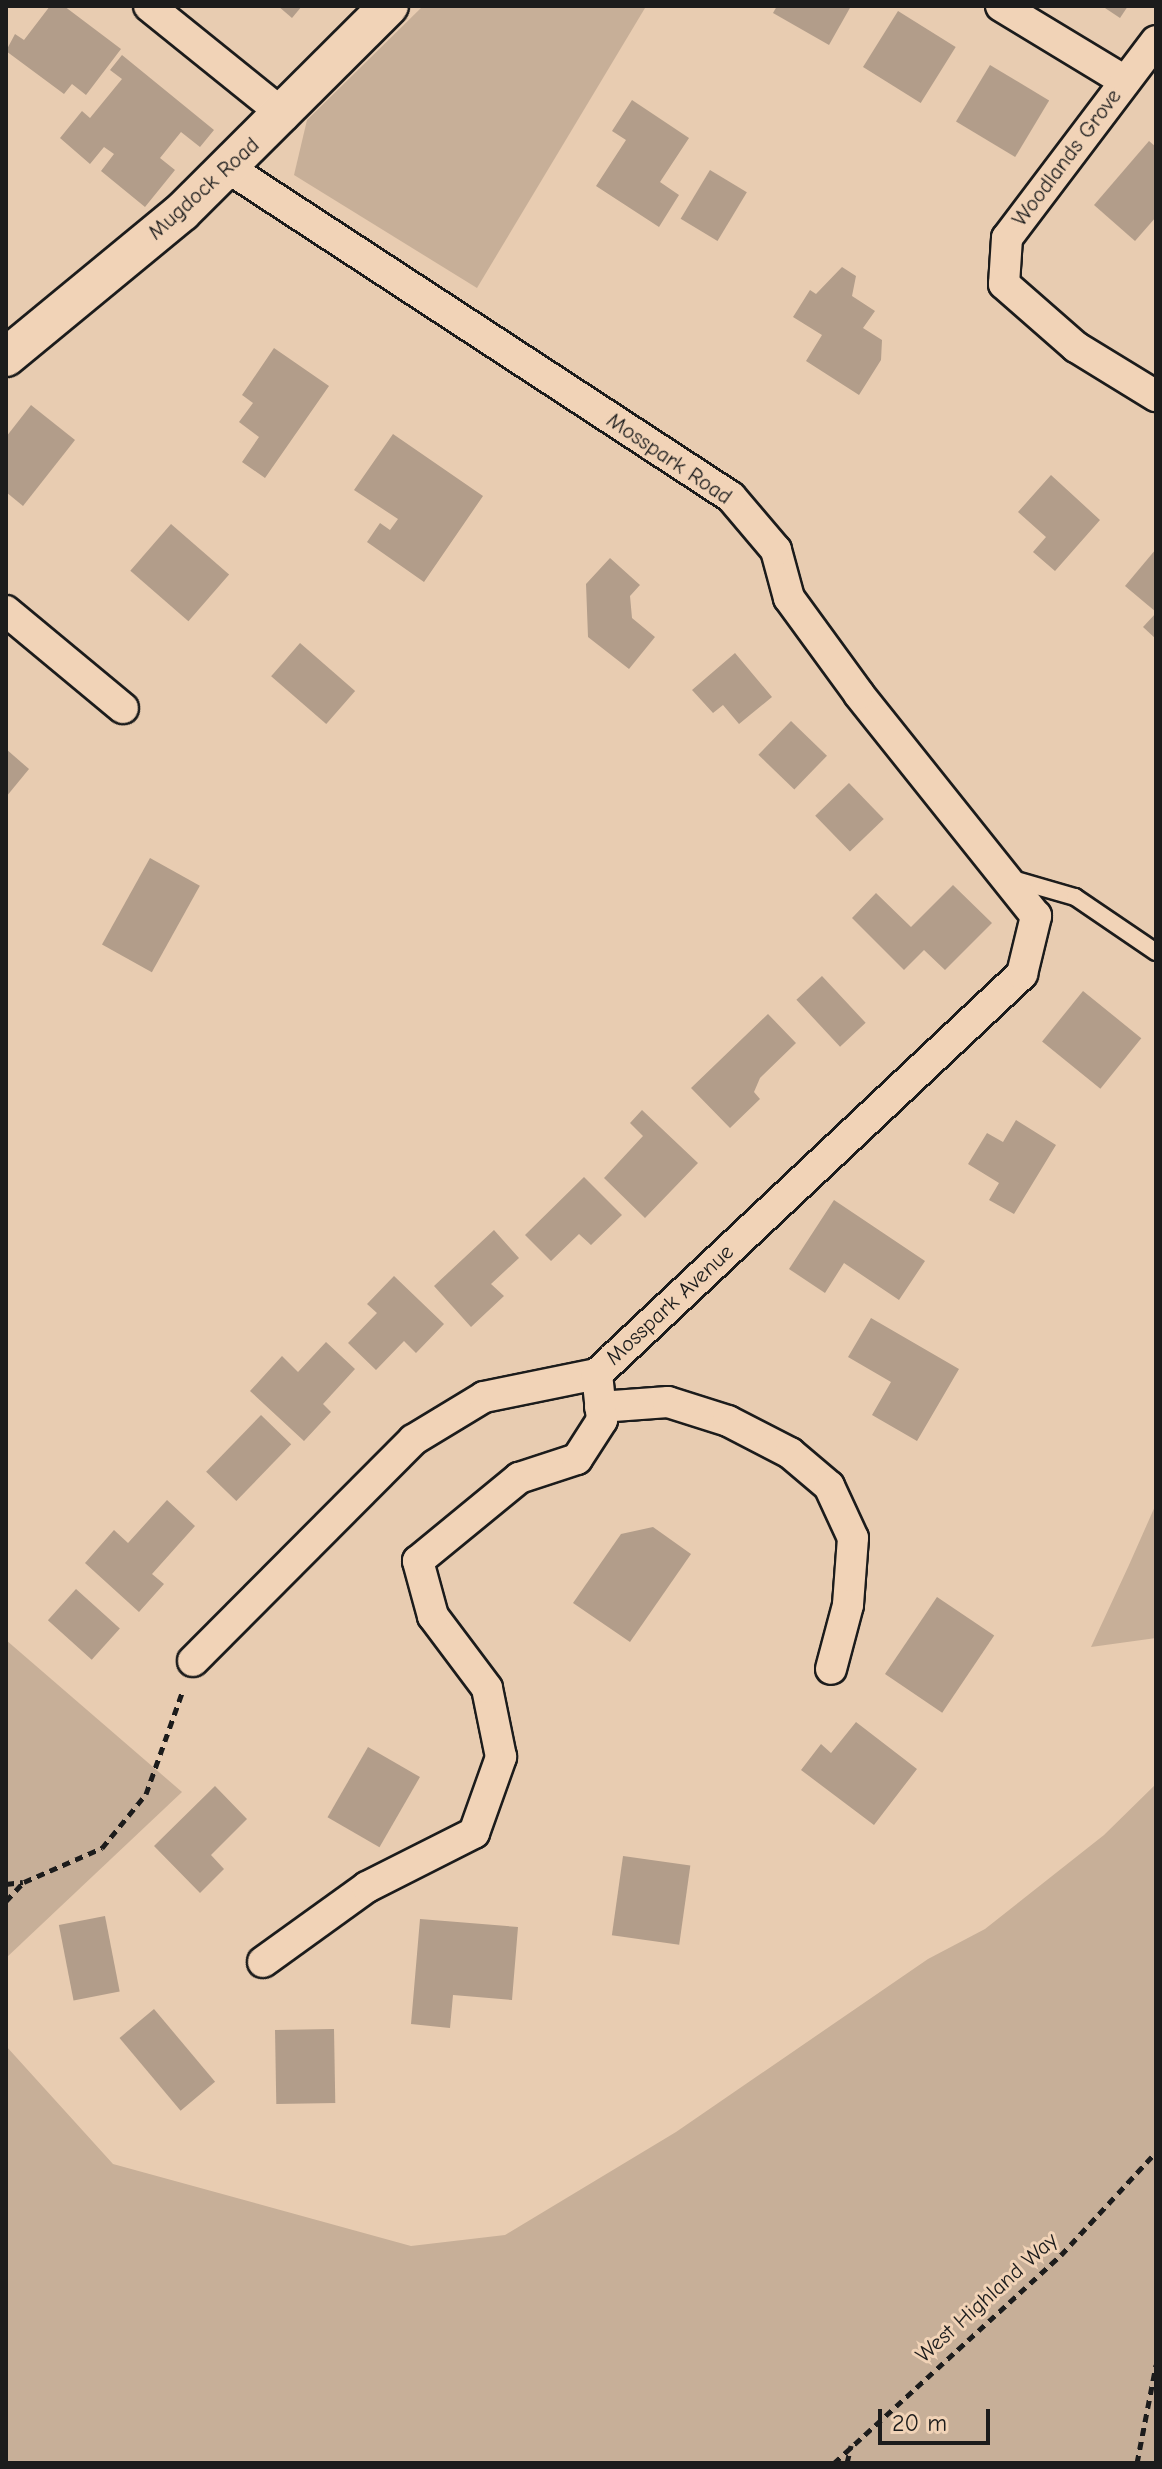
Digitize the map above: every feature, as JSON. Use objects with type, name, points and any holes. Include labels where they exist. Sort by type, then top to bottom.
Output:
[{"type":"street","points":[[149,6],[284,115]]},
{"type":"street","name":"Mugdock Road","points":[[6,357],[230,169],[389,6]]},
{"type":"street","points":[[1001,6],[1125,81],[1156,41]]},
{"type":"street","name":"Woodlands Grove","points":[[1125,81],[1007,238],[1004,284],[1076,347],[1156,396]]},
{"type":"street","name":"Mosspark Road","points":[[230,169],[731,497],[776,550],[789,598],[850,682],[1009,878],[1036,916],[1035,944]]},
{"type":"street","points":[[6,611],[123,708]]},
{"type":"street","name":"Mosspark Avenue","points":[[193,1661],[413,1440],[484,1397],[597,1374],[1022,974],[1035,944]]},
{"type":"street","points":[[263,1962],[367,1887],[474,1833],[501,1757],[493,1716],[487,1688],[433,1616],[418,1561],[519,1478],[577,1459],[602,1420],[597,1374]]},
{"type":"street","points":[[600,1407],[668,1402],[728,1421],[790,1453],[829,1486],[853,1538],[848,1605],[831,1669]]},
{"type":"lane","points":[[1009,878],[1075,897],[1156,952]]},
{"type":"path","points":[[6,1884],[24,1882],[102,1848],[146,1794],[193,1661]]},
{"type":"path","points":[[6,1901],[24,1882]]},
{"type":"path","name":"West Highland Way","points":[[834,2463],[1061,2255],[1156,2152]]},
{"type":"path","points":[[1137,2463],[1156,2365]]},
{"type":"path","points":[[847,2463],[851,2445]]},
{"type":"shaded area","points":[[423,6],[645,8],[477,288],[294,175],[307,120]]},
{"type":"shaded area","points":[[1156,1504],[1156,1638],[1091,1647],[1129,1565]]},
{"type":"shaded area","points":[[6,1640],[182,1792],[6,1958]]},
{"type":"shaded area","points":[[1156,1784],[1156,2463],[6,2463],[6,2046],[113,2164],[411,2246],[505,2235],[676,2132],[928,1959],[985,1929],[1104,1835]]},
{"type":"building","points":[[50,6],[64,6],[121,49],[86,95],[72,84],[64,94],[6,51],[15,34],[24,40]]},
{"type":"building","points":[[278,6],[302,6],[292,18]]},
{"type":"building","points":[[777,6],[851,6],[829,45],[773,13]]},
{"type":"building","points":[[1102,6],[1128,6],[1120,18]]},
{"type":"building","points":[[898,11],[956,47],[921,103],[863,67]]},
{"type":"building","points":[[122,55],[214,130],[200,147],[181,132],[160,158],[175,170],[145,207],[101,171],[114,154],[104,147],[90,164],[60,138],[82,111],[90,118],[122,79],[110,70]]},
{"type":"building","points":[[990,65],[1049,101],[1015,157],[956,122]]},
{"type":"building","points":[[632,100],[689,138],[660,182],[679,195],[659,227],[596,186],[626,140],[612,131]]},
{"type":"building","points":[[1149,141],[1156,147],[1156,217],[1135,241],[1094,205]]},
{"type":"building","points":[[710,170],[747,192],[718,241],[681,219]]},
{"type":"building","points":[[842,267],[856,276],[852,296],[875,311],[863,328],[882,340],[881,360],[859,395],[806,361],[822,335],[793,317],[810,290],[816,294]]},
{"type":"building","points":[[274,348],[329,386],[265,478],[242,462],[259,437],[239,422],[253,403],[242,395]]},
{"type":"building","points":[[31,405],[75,440],[23,506],[6,492],[6,437]]},
{"type":"building","points":[[393,434],[483,496],[424,582],[367,542],[380,523],[390,530],[398,519],[354,490]]},
{"type":"building","points":[[1051,475],[1100,520],[1055,571],[1033,552],[1046,537],[1018,512]]},
{"type":"building","points":[[171,524],[229,575],[188,621],[130,571]]},
{"type":"building","points":[[1156,549],[1156,612],[1125,586]]},
{"type":"building","points":[[610,558],[640,585],[630,596],[632,618],[655,637],[629,669],[588,637],[586,584]]},
{"type":"building","points":[[1156,613],[1156,639],[1143,627]]},
{"type":"building","points":[[300,643],[355,691],[326,724],[271,676]]},
{"type":"building","points":[[735,653],[772,697],[739,724],[723,705],[713,713],[692,690]]},
{"type":"building","points":[[791,721],[827,756],[794,790],[758,755]]},
{"type":"building","points":[[6,749],[29,769],[6,797]]},
{"type":"building","points":[[849,783],[884,819],[850,852],[815,816]]},
{"type":"building","points":[[150,858],[200,886],[152,972],[102,945]]},
{"type":"building","points":[[953,885],[992,923],[945,970],[924,950],[904,970],[852,918],[876,893],[911,927]]},
{"type":"building","points":[[822,976],[866,1023],[840,1047],[796,1000]]},
{"type":"building","points":[[1083,991],[1141,1038],[1100,1089],[1042,1042]]},
{"type":"building","points":[[768,1014],[796,1043],[760,1078],[754,1092],[760,1099],[730,1128],[691,1088]]},
{"type":"building","points":[[642,1110],[698,1163],[645,1218],[604,1178],[643,1136],[630,1123]]},
{"type":"building","points":[[1016,1120],[1056,1145],[1014,1214],[989,1200],[999,1183],[968,1164],[987,1133],[1003,1142]]},
{"type":"building","points":[[584,1177],[622,1215],[591,1245],[579,1234],[551,1261],[525,1235]]},
{"type":"building","points":[[834,1200],[925,1261],[899,1300],[844,1263],[825,1293],[789,1269]]},
{"type":"building","points":[[494,1230],[519,1258],[491,1284],[504,1296],[471,1327],[434,1286]]},
{"type":"building","points":[[394,1276],[444,1324],[416,1353],[404,1341],[376,1370],[348,1343],[377,1313],[367,1304]]},
{"type":"building","points":[[871,1318],[959,1369],[917,1441],[872,1415],[891,1382],[848,1357]]},
{"type":"building","points":[[326,1342],[355,1369],[323,1404],[331,1412],[304,1441],[250,1391],[282,1356],[298,1372]]},
{"type":"building","points":[[261,1415],[291,1444],[236,1501],[206,1472]]},
{"type":"building","points":[[167,1500],[195,1526],[152,1574],[164,1584],[139,1612],[85,1563],[114,1530],[128,1543]]},
{"type":"building","points":[[653,1527],[691,1554],[630,1642],[573,1603],[621,1534]]},
{"type":"building","points":[[76,1589],[120,1628],[92,1660],[48,1620]]},
{"type":"building","points":[[937,1597],[994,1636],[942,1713],[885,1674]]},
{"type":"building","points":[[856,1722],[917,1769],[874,1825],[801,1770],[821,1744],[831,1753]]},
{"type":"building","points":[[368,1747],[420,1777],[379,1847],[328,1817]]},
{"type":"building","points":[[215,1786],[247,1819],[211,1855],[224,1869],[200,1893],[154,1846]]},
{"type":"building","points":[[623,1856],[690,1865],[679,1945],[612,1935]]},
{"type":"building","points":[[105,1916],[120,1992],[74,2001],[59,1925]]},
{"type":"building","points":[[420,1919],[518,1927],[512,2000],[453,1995],[450,2028],[411,2024]]},
{"type":"building","points":[[154,2009],[215,2082],[181,2111],[120,2038]]},
{"type":"building","points":[[334,2029],[335,2103],[276,2104],[275,2030]]}]
